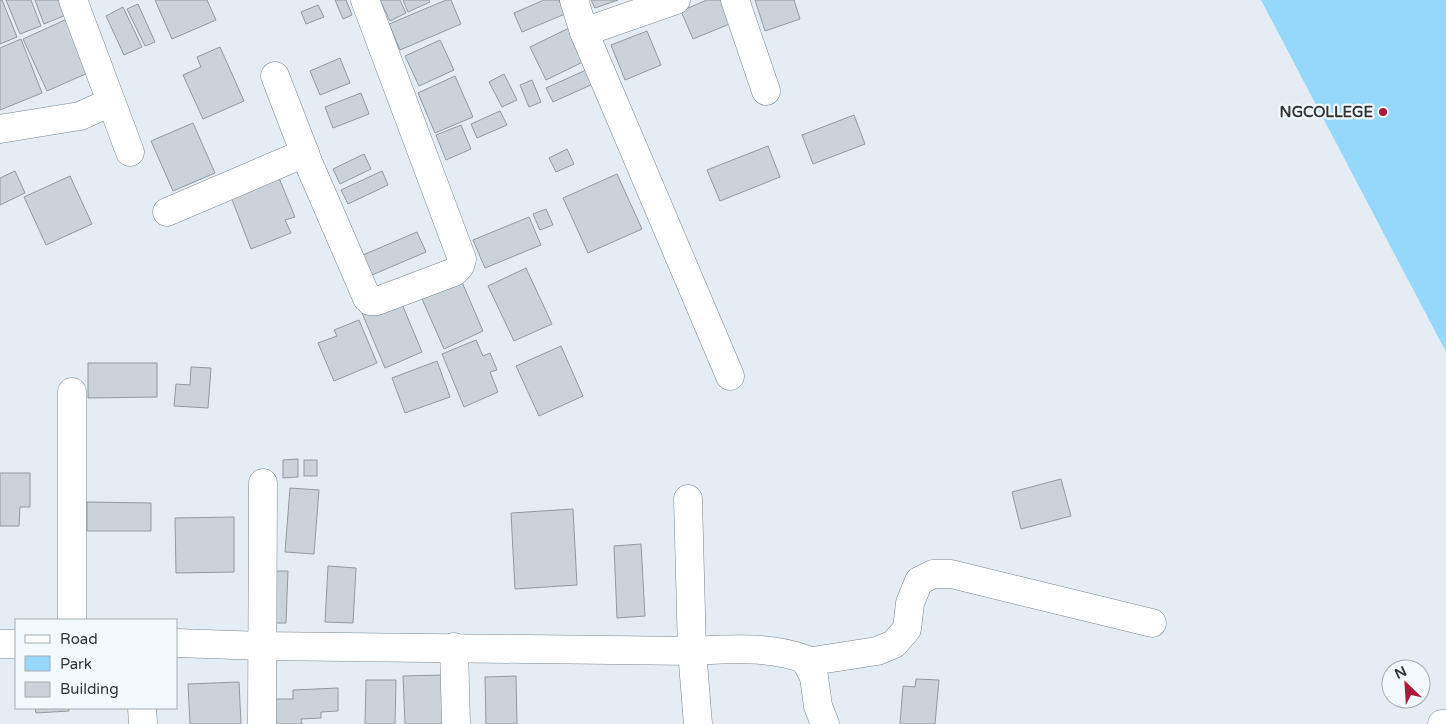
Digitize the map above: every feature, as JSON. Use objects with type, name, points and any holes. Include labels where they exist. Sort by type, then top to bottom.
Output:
[{"type":"street","points":[[73,0],[130,152]]},
{"type":"street","points":[[275,76],[305,153],[367,298],[370,301],[377,301],[454,272],[460,266],[462,259],[365,0]]},
{"type":"street","points":[[574,0],[584,32],[730,376]]},
{"type":"street","points":[[584,32],[676,0]]},
{"type":"street","points":[[735,0],[766,91]]},
{"type":"street","points":[[0,129],[80,116],[111,102]]},
{"type":"street","points":[[167,212],[305,153]]},
{"type":"street","points":[[72,392],[72,619]]},
{"type":"street","points":[[262,724],[263,483]]},
{"type":"street","points":[[688,499],[692,651],[698,724]]},
{"type":"street","points":[[806,662],[877,651],[894,644],[907,629],[910,603],[919,581],[933,574],[951,574],[1152,623]]},
{"type":"street","points":[[178,643],[262,646],[692,651],[738,648],[788,653],[805,659],[814,677],[818,706],[825,724]]},
{"type":"street","points":[[0,644],[15,644]]},
{"type":"street","points":[[454,647],[456,724]]},
{"type":"street","points":[[142,709],[143,724]]},
{"type":"green space","name":"NGCOLLEGE","points":[[1261,0],[1446,0],[1446,352]]},
{"type":"building","points":[[0,0],[2,0],[17,37],[0,44]]},
{"type":"building","points":[[6,0],[31,0],[41,26],[20,34]]},
{"type":"building","points":[[35,0],[59,0],[66,15],[44,24]]},
{"type":"building","points":[[155,0],[207,0],[216,20],[172,39]]},
{"type":"building","points":[[335,0],[346,0],[352,15],[343,19]]},
{"type":"building","points":[[380,0],[400,0],[406,13],[390,21]]},
{"type":"building","points":[[403,0],[429,0],[430,2],[408,12]]},
{"type":"building","points":[[446,0],[451,0],[461,24],[400,50],[389,24]]},
{"type":"building","points":[[544,0],[559,0],[565,14],[522,32],[514,13]]},
{"type":"building","points":[[591,0],[618,0],[595,8]]},
{"type":"building","points":[[707,0],[722,0],[732,23],[693,39],[681,11]]},
{"type":"building","points":[[755,0],[794,0],[800,19],[765,31]]},
{"type":"building","points":[[138,4],[155,42],[145,46],[127,9]]},
{"type":"building","points":[[318,5],[324,17],[306,24],[301,12]]},
{"type":"building","points":[[123,7],[142,47],[124,55],[106,16]]},
{"type":"building","points":[[67,19],[90,72],[47,91],[23,39]]},
{"type":"building","points":[[571,27],[587,60],[546,80],[530,47]]},
{"type":"building","points":[[647,31],[661,65],[625,80],[611,45]]},
{"type":"building","points":[[21,39],[42,93],[0,110],[0,48]]},
{"type":"building","points":[[440,40],[454,70],[419,86],[405,56]]},
{"type":"building","points":[[220,47],[244,101],[203,119],[183,75],[201,67],[197,57]]},
{"type":"building","points":[[340,58],[350,83],[320,95],[310,71]]},
{"type":"building","points":[[586,70],[593,84],[553,102],[546,88]]},
{"type":"building","points":[[504,74],[517,100],[502,107],[489,82]]},
{"type":"building","points":[[455,76],[473,117],[435,133],[418,93]]},
{"type":"building","points":[[532,80],[541,102],[529,107],[520,85]]},
{"type":"building","points":[[361,93],[369,114],[333,128],[325,107]]},
{"type":"building","points":[[500,111],[507,125],[477,138],[471,124]]},
{"type":"building","points":[[854,115],[865,144],[813,164],[802,135]]},
{"type":"building","points":[[193,123],[215,173],[173,191],[151,141]]},
{"type":"building","points":[[461,125],[471,149],[446,160],[436,135]]},
{"type":"building","points":[[768,146],[780,177],[720,201],[707,170]]},
{"type":"building","points":[[567,149],[574,164],[556,172],[549,158]]},
{"type":"building","points":[[364,154],[371,169],[340,184],[333,169]]},
{"type":"building","points":[[15,171],[25,193],[0,205],[0,178]]},
{"type":"building","points":[[382,171],[388,185],[348,204],[341,190]]},
{"type":"building","points":[[617,174],[642,229],[588,253],[563,198]]},
{"type":"building","points":[[70,176],[92,224],[46,245],[24,197]]},
{"type":"building","points":[[279,178],[295,217],[285,220],[291,233],[251,249],[231,197]]},
{"type":"building","points":[[546,209],[553,225],[540,230],[533,214]]},
{"type":"building","points":[[529,217],[541,245],[485,268],[473,240]]},
{"type":"building","points":[[417,232],[426,252],[372,275],[363,255]]},
{"type":"building","points":[[526,268],[552,324],[514,341],[488,286]]},
{"type":"building","points":[[462,282],[483,331],[444,349],[422,299]]},
{"type":"building","points":[[399,297],[422,352],[385,368],[362,313]]},
{"type":"building","points":[[359,320],[377,363],[334,381],[318,343],[337,336],[334,330]]},
{"type":"building","points":[[476,340],[483,356],[490,353],[497,370],[490,372],[498,392],[464,407],[442,354]]},
{"type":"building","points":[[561,346],[583,396],[539,416],[516,366]]},
{"type":"building","points":[[437,361],[450,397],[405,413],[392,378]]},
{"type":"building","points":[[88,363],[157,363],[157,397],[88,398]]},
{"type":"building","points":[[191,367],[211,368],[208,408],[174,406],[176,384],[190,385]]},
{"type":"building","points":[[298,459],[298,477],[283,478],[283,460]]},
{"type":"building","points":[[304,460],[317,460],[317,476],[304,476]]},
{"type":"building","points":[[0,473],[30,473],[30,507],[20,507],[19,526],[0,526]]},
{"type":"building","points":[[1061,479],[1071,516],[1021,529],[1012,492]]},
{"type":"building","points":[[290,488],[319,490],[314,554],[285,552]]},
{"type":"building","points":[[87,502],[151,503],[151,531],[87,531]]},
{"type":"building","points":[[573,509],[577,585],[515,589],[511,513]]},
{"type":"building","points":[[234,517],[234,572],[176,573],[175,518]]},
{"type":"building","points":[[641,544],[645,616],[617,618],[614,546]]},
{"type":"building","points":[[328,566],[356,568],[353,623],[325,622]]},
{"type":"building","points":[[270,571],[288,571],[286,623],[268,623]]},
{"type":"building","points":[[442,675],[443,724],[405,724],[403,676]]},
{"type":"building","points":[[516,676],[517,724],[486,724],[485,677]]},
{"type":"building","points":[[916,679],[939,680],[935,724],[900,724],[903,686],[915,687]]},
{"type":"building","points":[[366,680],[396,680],[395,724],[365,724]]},
{"type":"building","points":[[239,682],[241,724],[190,724],[188,684]]},
{"type":"building","points":[[338,688],[338,711],[321,712],[321,718],[301,719],[302,724],[274,724],[273,699],[293,699],[293,690]]},
{"type":"building","points":[[35,709],[69,709],[69,711],[36,713]]},
{"type":"place","name":"NGCOLLEGE","points":[[1383,112]]}]
